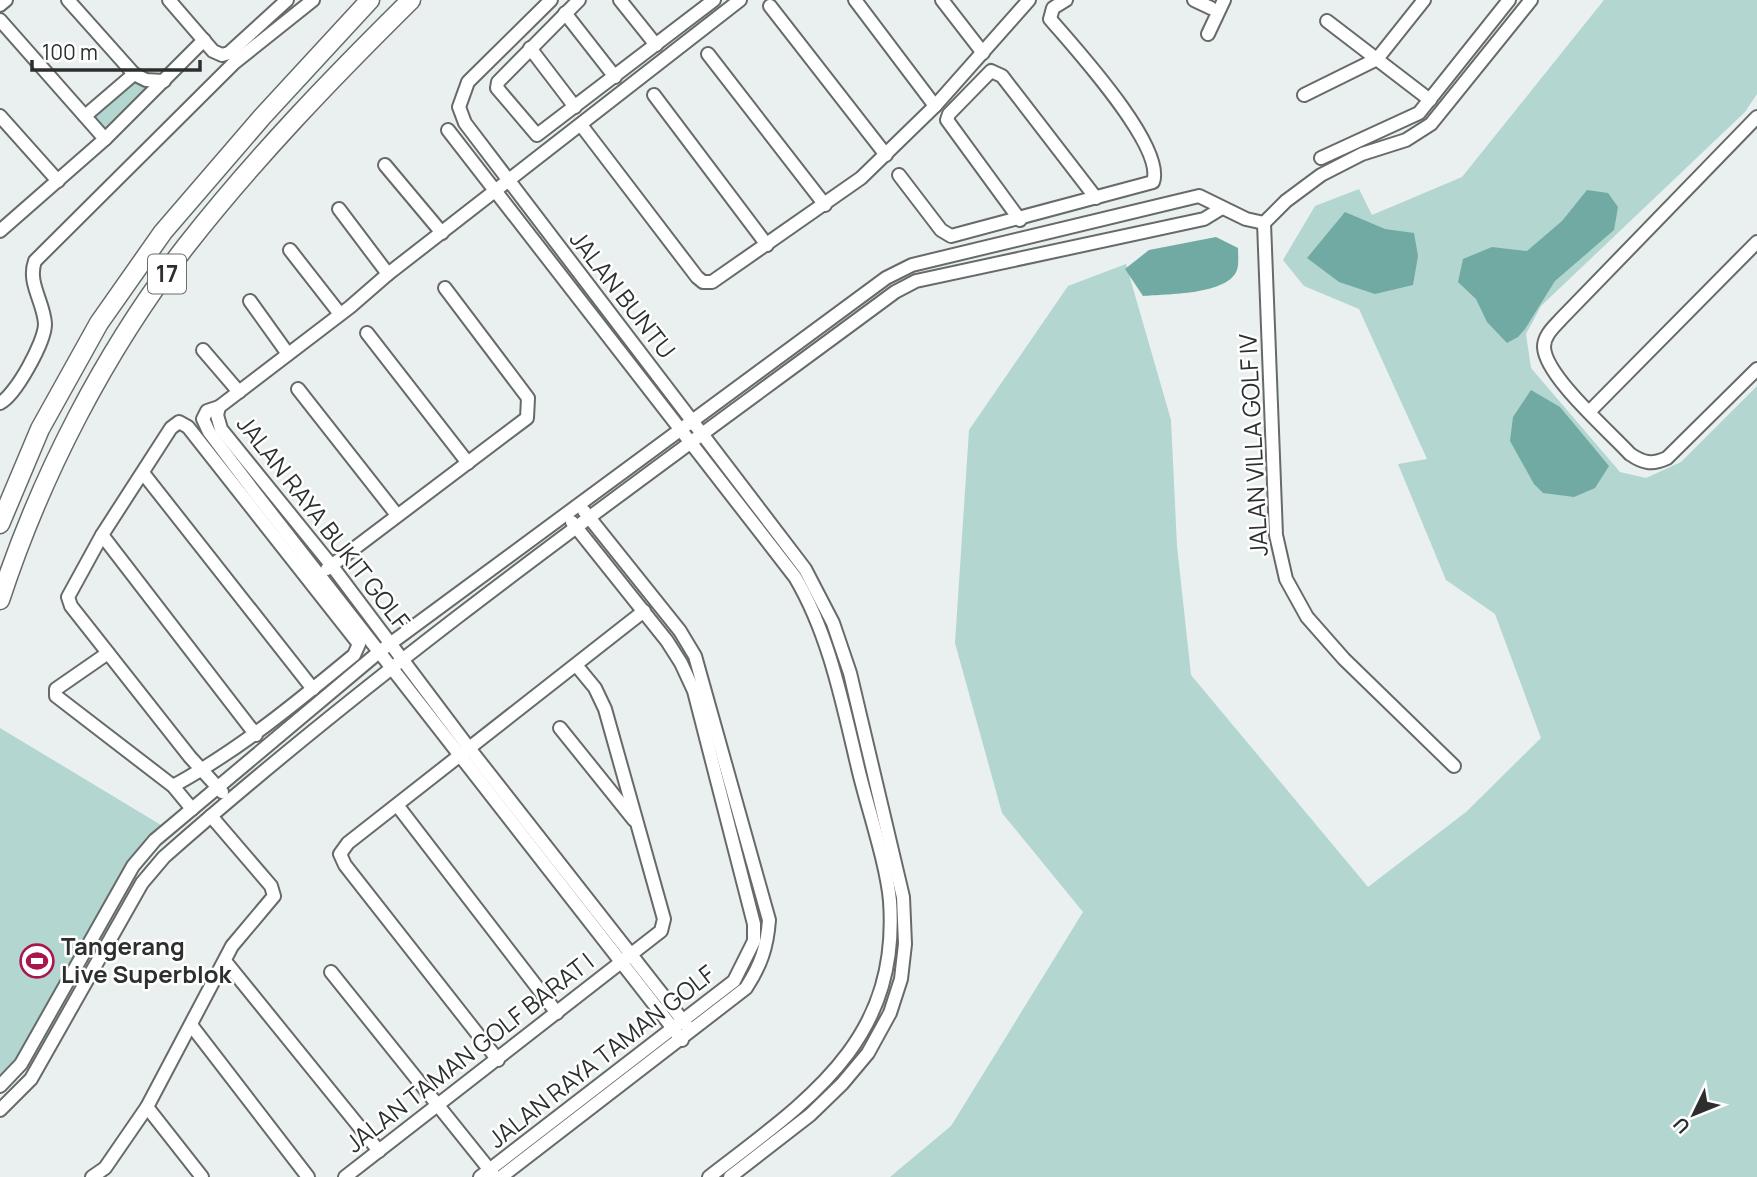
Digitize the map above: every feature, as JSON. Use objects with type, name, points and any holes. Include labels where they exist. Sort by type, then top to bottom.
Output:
[{"type":"highway","name":"17","points":[[0,524],[40,429],[86,346],[163,232],[262,117],[370,0]]},
{"type":"highway","name":"17","points":[[0,600],[15,553],[65,442],[138,316],[186,247],[279,136],[411,0]]},
{"type":"street","points":[[0,5],[6,0]]},
{"type":"street","points":[[68,0],[134,74],[146,80],[164,81]]},
{"type":"street","points":[[169,0],[218,54],[229,53],[284,1]]},
{"type":"street","points":[[0,403],[14,392],[43,334],[43,313],[32,271],[35,261],[234,63],[313,0]]},
{"type":"street","name":"JALAN BUNTU","points":[[551,0],[468,82],[459,107],[465,123],[805,569],[833,622],[850,673],[903,897],[905,944],[901,979],[890,1013],[868,1053],[842,1084],[780,1130]]},
{"type":"street","points":[[579,0],[498,82],[497,88],[537,135],[656,46],[700,4],[715,0]]},
{"type":"street","points":[[620,0],[656,46]]},
{"type":"street","points":[[219,407],[740,0]]},
{"type":"street","points":[[855,0],[935,106]]},
{"type":"street","points":[[942,0],[983,53]]},
{"type":"street","points":[[581,125],[698,277],[703,282],[712,282],[825,205],[886,155],[935,106],[1030,0]]},
{"type":"street","points":[[899,175],[948,236],[1020,220],[1153,182],[1153,166],[1135,124],[1051,19],[1054,8],[1066,0]]},
{"type":"street","points":[[1194,0],[1211,8]]},
{"type":"street","points":[[1208,34],[1224,0]]},
{"type":"street","points":[[1321,158],[1417,115],[1509,0]]},
{"type":"street","points":[[0,1086],[21,1064],[138,858],[192,809],[379,652],[899,270],[1199,196],[1222,208],[1264,223],[1286,201],[1321,175],[1362,154],[1406,140],[1431,124],[1531,0]]},
{"type":"street","points":[[1304,95],[1377,60],[1417,3]]},
{"type":"street","points":[[700,4],[714,22]]},
{"type":"street","points":[[770,6],[886,155]]},
{"type":"street","points":[[565,13],[615,77]]},
{"type":"street","points":[[0,20],[105,139]]},
{"type":"street","points":[[1327,21],[1430,100]]},
{"type":"street","points":[[0,231],[5,217],[58,181],[105,139],[204,40]]},
{"type":"street","points":[[530,48],[575,107]]},
{"type":"street","points":[[708,54],[825,205]]},
{"type":"street","points":[[1020,220],[947,120],[991,71],[1002,76],[1096,198]]},
{"type":"street","points":[[85,116],[134,74]]},
{"type":"street","points":[[654,95],[767,245]]},
{"type":"street","points":[[0,116],[58,181]]},
{"type":"street","points":[[1757,117],[1547,335],[1544,346],[1554,372],[1630,454],[1639,460],[1656,463],[1667,458],[1757,369]]},
{"type":"street","name":"JALAN BUNTU","points":[[448,130],[795,577],[821,629],[836,678],[890,899],[887,974],[875,1008],[856,1044],[833,1075],[780,1130]]},
{"type":"street","points":[[385,165],[442,233]]},
{"type":"street","points":[[1125,190],[1131,212]]},
{"type":"street","points":[[0,1110],[31,1079],[142,883],[164,857],[229,800],[397,664],[577,528],[592,521],[692,442],[916,281],[1203,219],[1222,208]]},
{"type":"street","points":[[339,209],[388,274]]},
{"type":"street","name":"JALAN VILLA GOLF IV","points":[[1264,223],[1276,535],[1286,579],[1307,617],[1344,659],[1454,766]]},
{"type":"street","points":[[1034,236],[1038,255]]},
{"type":"street","points":[[1590,411],[1757,242]]},
{"type":"street","points":[[290,250],[341,314]]},
{"type":"street","points":[[320,575],[527,418],[530,405],[445,288]]},
{"type":"street","points":[[250,301],[288,354]]},
{"type":"street","points":[[367,333],[468,463]]},
{"type":"street","points":[[203,350],[239,392]]},
{"type":"street","points":[[298,389],[397,515]]},
{"type":"street","name":"JALAN RAYA BUKIT GOLF","points":[[219,407],[217,415],[221,429],[331,566],[390,644],[397,664],[682,1031]]},
{"type":"street","name":"JALAN RAYA BUKIT GOLF","points":[[219,407],[204,415],[209,432],[379,652],[397,664]]},
{"type":"street","points":[[173,786],[202,771],[256,735],[357,652],[358,640],[183,423],[179,422],[171,428],[102,535],[68,597],[71,606],[108,653],[202,771],[229,800]]},
{"type":"street","points":[[143,473],[313,689]]},
{"type":"street","name":"JALAN RAYA TAMAN GOLF","points":[[491,1175],[682,1031],[746,988],[761,966],[767,945],[769,920],[695,656],[680,631],[578,504]]},
{"type":"street","name":"JALAN RAYA TAMAN GOLF","points":[[566,514],[674,652],[694,691],[754,924],[754,941],[734,981],[682,1031]]},
{"type":"street","points":[[102,535],[256,735]]},
{"type":"street","points":[[621,583],[634,573]]},
{"type":"street","points":[[498,1060],[345,865],[340,854],[348,843],[576,664],[642,608],[652,596]]},
{"type":"street","points":[[108,653],[56,689],[55,695],[173,786],[192,809]]},
{"type":"street","points":[[576,664],[595,688],[605,709],[638,824]]},
{"type":"street","points":[[560,728],[638,824]]},
{"type":"street","points":[[397,805],[557,1013]]},
{"type":"street","points":[[92,1177],[108,1172],[147,1107],[235,942],[269,904],[274,893],[211,816]]},
{"type":"street","name":"JALAN TAMAN GOLF BARAT I","points":[[345,1177],[661,930],[664,919],[638,824]]},
{"type":"street","points":[[225,961],[379,1151]]},
{"type":"street","points":[[331,972],[491,1175]]},
{"type":"street","points":[[191,1025],[308,1177]]},
{"type":"street","points":[[147,1107],[202,1177]]},
{"type":"street","points":[[709,1177],[780,1130]]},
{"type":"street","points":[[730,1177],[780,1130]]},
{"type":"shaded area","points":[[1604,0],[1757,0],[1757,94],[1745,112],[1541,306],[1526,334],[1531,368],[1620,472],[1646,478],[1681,462],[1757,386],[1757,1177],[890,1177],[951,1126],[1083,912],[1002,813],[955,643],[969,430],[1068,286],[1126,264],[1171,420],[1177,546],[1191,675],[1368,887],[1466,812],[1541,738],[1495,614],[1446,580],[1398,464],[1427,459],[1359,309],[1304,286],[1283,260],[1315,206],[1359,189],[1372,215],[1462,177]]},
{"type":"shaded area","points":[[133,79],[154,85],[105,134],[90,116]]},
{"type":"shaded area","points":[[1587,190],[1608,193],[1618,207],[1614,230],[1555,281],[1525,329],[1507,343],[1487,322],[1476,299],[1458,282],[1463,259],[1492,247],[1527,251],[1562,221]]},
{"type":"shaded area","points":[[1345,212],[1385,229],[1414,233],[1418,256],[1413,285],[1375,294],[1339,282],[1307,258]]},
{"type":"shaded area","points":[[1216,237],[1238,248],[1238,265],[1231,278],[1209,289],[1143,296],[1125,269],[1149,250]]},
{"type":"shaded area","points":[[1531,390],[1560,407],[1609,466],[1595,488],[1574,497],[1543,493],[1534,484],[1510,441],[1513,417]]},
{"type":"shaded area","name":"Tangerang Live Superblok","points":[[0,728],[161,825],[125,867],[23,1054],[0,1084]]},
{"type":"place","name":"Tangerang Live Superblok","points":[[37,961]]}]
